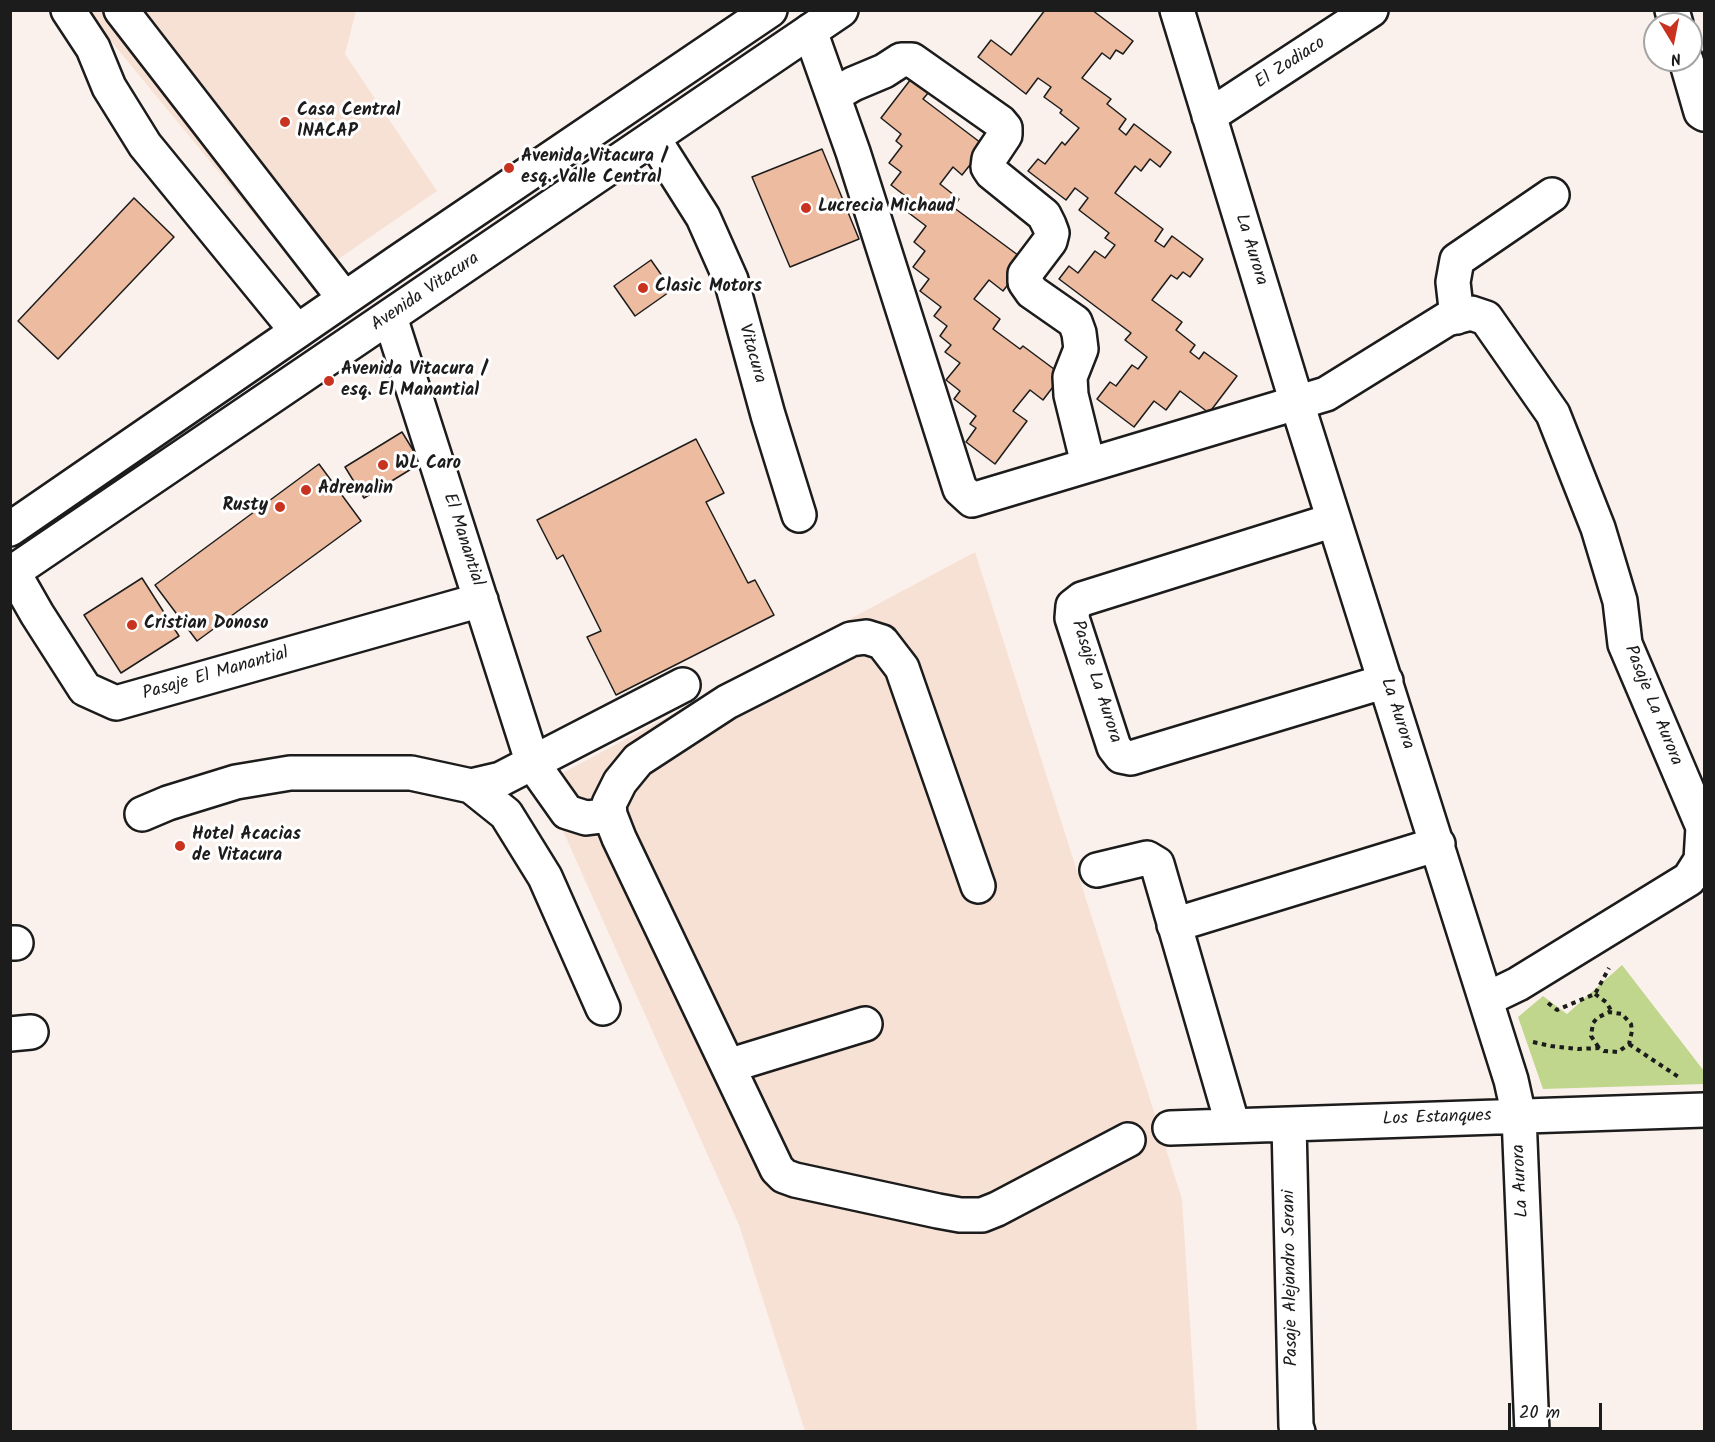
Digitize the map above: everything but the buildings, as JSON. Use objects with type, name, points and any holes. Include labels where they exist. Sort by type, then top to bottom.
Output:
[{"type":"street","points":[[68,10],[93,48],[108,87],[145,145],[297,331]]},
{"type":"street","points":[[121,10],[344,298]]},
{"type":"street","points":[[10,529],[344,298],[770,10]]},
{"type":"street","name":"Avenida Vitacura","points":[[12,573],[841,10]]},
{"type":"street","name":"La Aurora","points":[[1177,10],[1297,403],[1511,1080],[1519,1116],[1532,1431]]},
{"type":"street","name":"El Zodiaco","points":[[1209,116],[1371,10]]},
{"type":"street","points":[[810,31],[834,95],[884,71],[901,60],[912,60],[1000,122],[1005,128],[1005,135],[989,159],[988,167],[992,173],[1044,215],[1052,232],[1050,241],[1025,274],[1025,282],[1032,292],[1075,322],[1079,333],[1081,349],[1070,377],[1071,394],[1088,464]]},
{"type":"street","points":[[1690,72],[1703,113]]},
{"type":"street","name":"Pasaje La Aurora","points":[[834,95],[960,489],[972,500],[1326,394],[1448,319],[1471,313],[1486,318],[1553,414],[1598,528],[1620,602],[1625,644],[1703,827],[1701,860],[1689,879],[1518,984],[1487,999]]},
{"type":"street","name":"Vitacura","points":[[653,138],[703,217],[731,280],[768,415],[800,515]]},
{"type":"street","points":[[1457,317],[1453,282],[1457,260],[1552,195]]},
{"type":"street","name":"El Manantial","points":[[398,262],[389,291],[390,317],[533,764],[567,812],[586,818],[610,815]]},
{"type":"street","name":"Pasaje La Aurora","points":[[1334,520],[1082,599],[1073,606],[1072,618],[1075,629],[1114,747],[1121,756],[1131,758],[1386,681]]},
{"type":"street","name":"Pasaje El Manantial","points":[[12,573],[85,689],[117,703],[481,600]]},
{"type":"street","points":[[978,886],[902,668],[882,642],[866,638],[851,639],[727,702],[638,760],[620,782],[609,804],[610,815],[728,1066],[777,1170],[784,1176],[938,1211],[960,1215],[982,1215],[1128,1140]]},
{"type":"street","points":[[142,814],[168,803],[236,782],[290,773],[411,773],[471,786],[501,779],[683,685]]},
{"type":"street","points":[[471,786],[506,814],[545,877],[603,1008]]},
{"type":"street","points":[[1174,925],[1438,844]]},
{"type":"street","points":[[1097,870],[1147,858],[1157,864],[1233,1126]]},
{"type":"street","points":[[728,1066],[864,1024]]},
{"type":"street","name":"Los Estanques","points":[[1170,1128],[1704,1110]]},
{"type":"street","name":"Pasaje Alejandro Serani","points":[[1289,1124],[1296,1425],[1298,1431]]},
{"type":"path","points":[[1595,994],[1606,1002],[1613,1012]]},
{"type":"path","points":[[1613,1012],[1622,1014],[1631,1024],[1629,1044],[1618,1052],[1604,1051],[1599,1048],[1592,1036],[1593,1023],[1603,1014],[1613,1012]]},
{"type":"path","points":[[1523,1040],[1578,1049],[1599,1048]]},
{"type":"path","points":[[1629,1044],[1681,1079]]},
{"type":"path","points":[[127,1431],[138,1431]]},
{"type":"shaded area","name":"Casa Central INACAP","points":[[86,11],[356,11],[345,54],[437,191],[308,280]]},
{"type":"shaded area","points":[[975,552],[1182,1199],[1197,1431],[805,1431],[739,1225],[542,784]]},
{"type":"green space","points":[[1622,965],[1704,1071],[1704,1084],[1543,1089],[1518,1017],[1543,996],[1567,1014]]},
{"type":"place","name":"Casa Central INACAP","points":[[285,122]]},
{"type":"place","name":"Avenida Vitacura / esq. Valle Central","points":[[509,168]]},
{"type":"place","name":"Lucrecia Michaud","points":[[806,208]]},
{"type":"place","name":"Clasic Motors","points":[[643,288]]},
{"type":"place","name":"Avenida Vitacura / esq. El Manantial","points":[[329,381]]},
{"type":"place","name":"WL Caro","points":[[383,465]]},
{"type":"place","name":"Adrenalin","points":[[306,490]]},
{"type":"place","name":"Rusty","points":[[280,507]]},
{"type":"place","name":"Cristian Donoso","points":[[132,625]]},
{"type":"place","name":"Hotel Acacias de Vitacura","points":[[180,846]]}]
